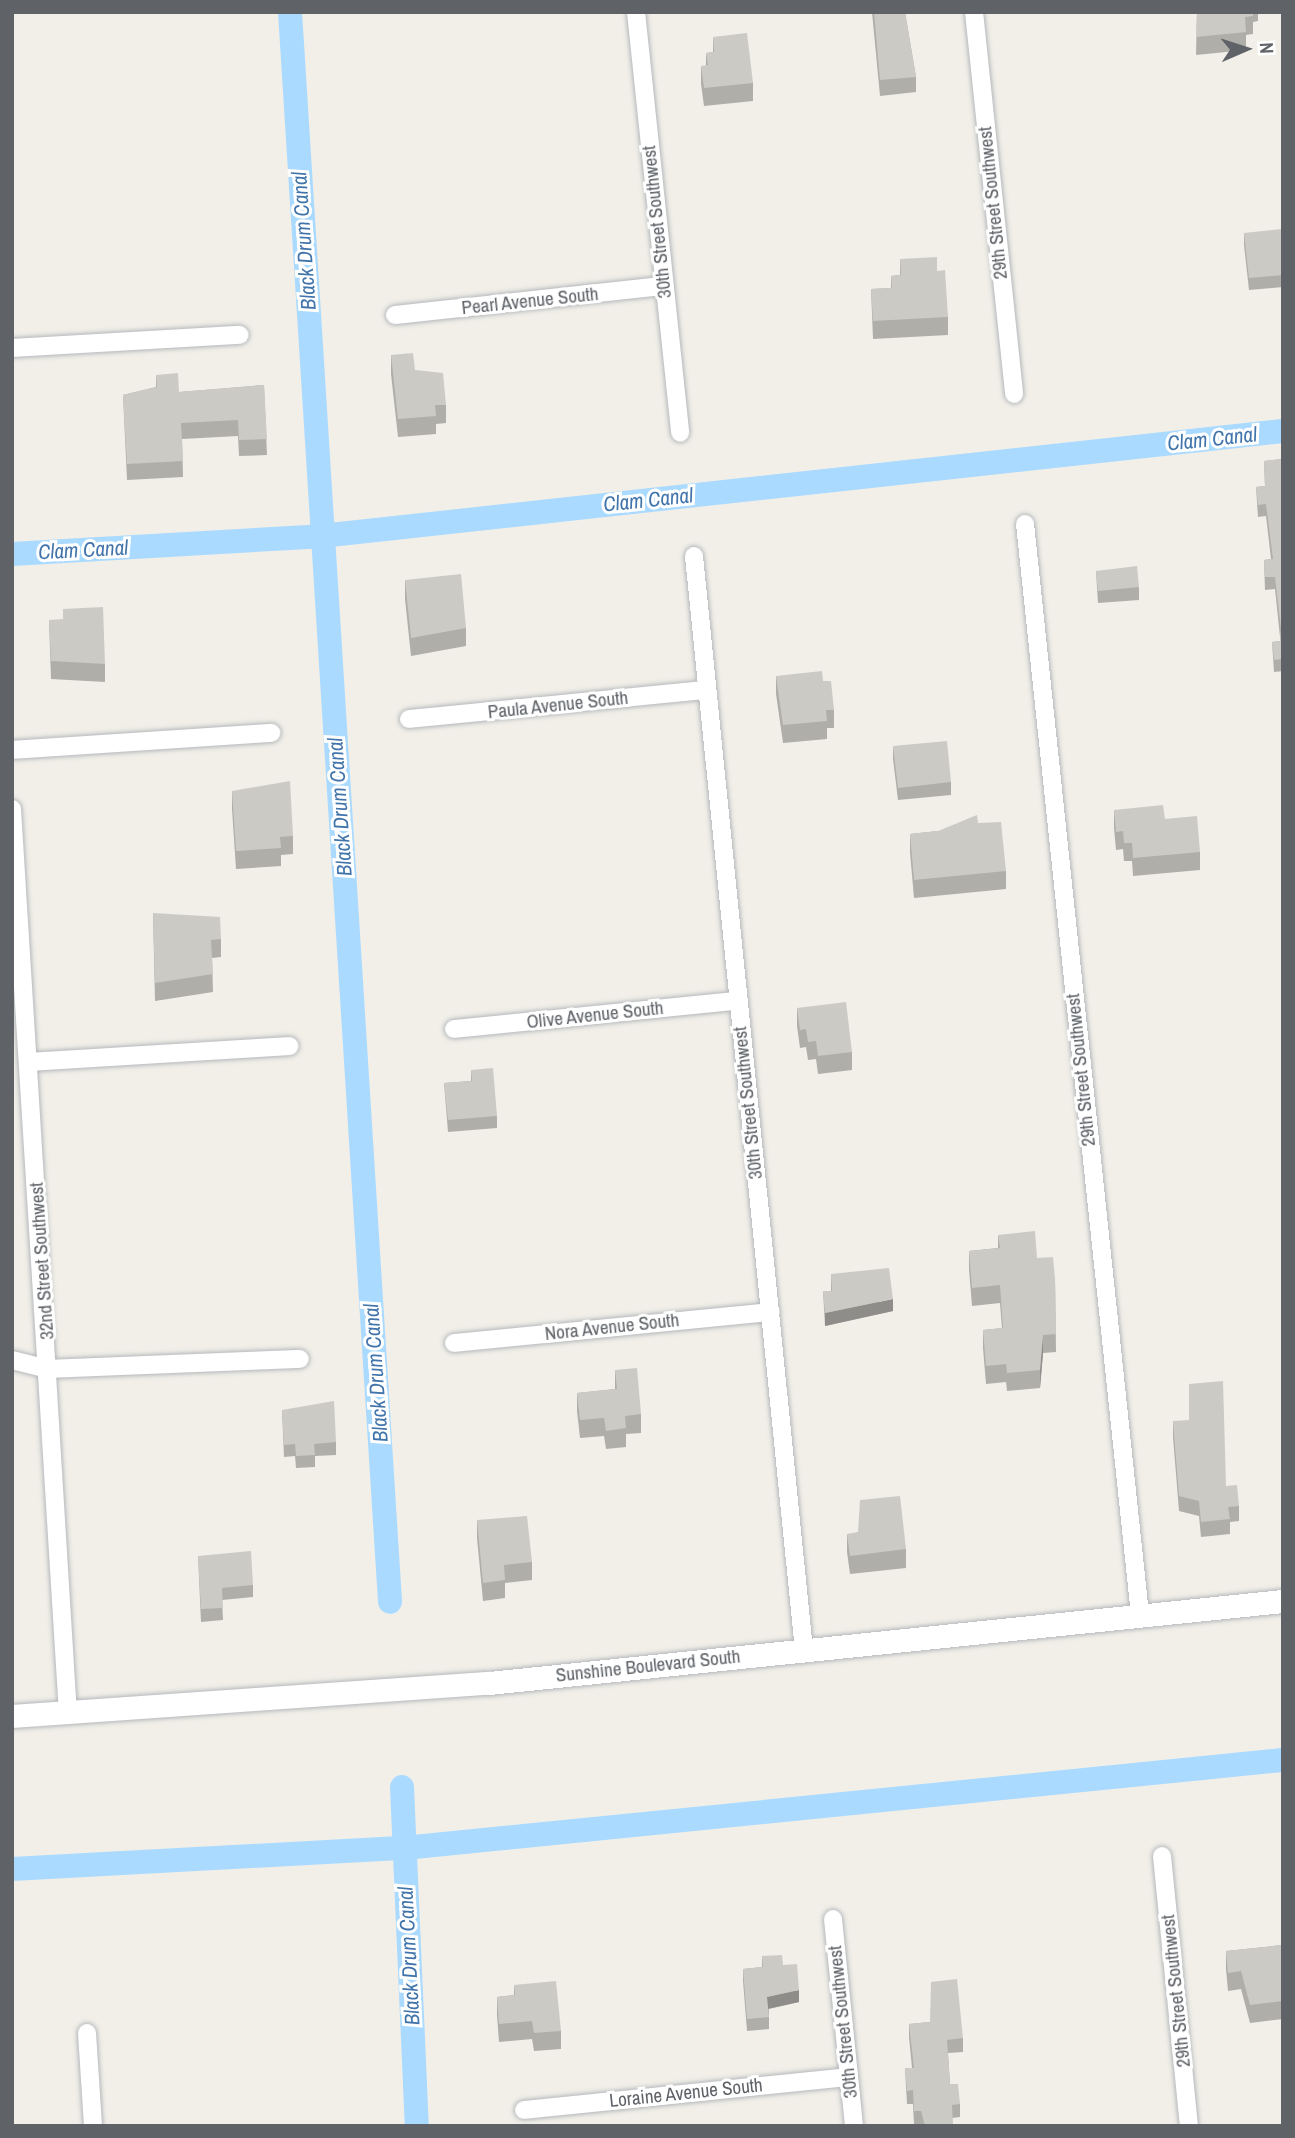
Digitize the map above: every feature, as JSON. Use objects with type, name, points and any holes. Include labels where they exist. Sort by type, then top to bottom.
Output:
[{"type":"street","name":"30th Street Southwest","points":[[636,12],[680,433]]},
{"type":"street","name":"29th Street Southwest","points":[[974,12],[1014,394]]},
{"type":"street","name":"Pearl Avenue South","points":[[395,315],[664,286]]},
{"type":"street","points":[[12,348],[240,335]]},
{"type":"street","name":"29th Street Southwest","points":[[1025,524],[1140,1615]]},
{"type":"street","name":"30th Street Southwest","points":[[694,556],[804,1650]]},
{"type":"street","name":"Paula Avenue South","points":[[409,719],[706,690]]},
{"type":"street","points":[[12,750],[271,733]]},
{"type":"street","name":"32nd Street Southwest","points":[[12,809],[49,1369],[68,1714]]},
{"type":"street","name":"Olive Avenue South","points":[[454,1029],[737,1001]]},
{"type":"street","points":[[29,1062],[290,1046]]},
{"type":"street","name":"Nora Avenue South","points":[[454,1343],[770,1312]]},
{"type":"street","points":[[12,1360],[49,1369],[300,1359]]},
{"type":"street","name":"Sunshine Boulevard South","points":[[12,1716],[319,1697],[1283,1601]]},
{"type":"street","name":"29th Street Southwest","points":[[1162,1856],[1189,2126]]},
{"type":"street","name":"30th Street Southwest","points":[[833,1919],[854,2126]]},
{"type":"street","points":[[87,2034],[93,2126]]},
{"type":"street","name":"Loraine Avenue South","points":[[524,2109],[848,2077]]},
{"type":"building","points":[[874,12],[905,12],[916,77],[880,80]]},
{"type":"building","points":[[1197,12],[1253,12],[1253,16],[1245,17],[1246,32],[1196,37]]},
{"type":"building","points":[[747,33],[753,83],[704,88],[701,66],[708,65],[706,53],[714,52],[713,37]]},
{"type":"building","points":[[1282,229],[1283,275],[1249,278],[1244,233]]},
{"type":"building","points":[[937,257],[937,271],[945,270],[948,317],[873,321],[871,289],[892,288],[891,276],[901,275],[900,259]]},
{"type":"building","points":[[413,353],[415,370],[443,373],[446,405],[435,405],[436,416],[398,419],[391,355]]},
{"type":"building","points":[[178,373],[179,392],[264,385],[267,439],[239,440],[238,420],[181,423],[183,461],[127,464],[123,395],[157,387],[156,375]]},
{"type":"building","points":[[1283,459],[1283,659],[1274,660],[1272,642],[1280,641],[1281,629],[1275,577],[1265,577],[1264,560],[1273,559],[1266,504],[1258,505],[1256,487],[1265,486],[1264,461]]},
{"type":"building","points":[[1137,566],[1139,587],[1098,591],[1096,571]]},
{"type":"building","points":[[461,574],[466,628],[411,638],[405,580]]},
{"type":"building","points":[[103,607],[105,664],[51,661],[49,620],[63,619],[63,609]]},
{"type":"building","points":[[822,671],[823,681],[831,681],[834,710],[826,710],[827,721],[783,725],[776,676]]},
{"type":"building","points":[[947,741],[951,782],[898,788],[893,746]]},
{"type":"building","points":[[290,781],[293,836],[280,837],[281,848],[236,851],[232,791]]},
{"type":"building","points":[[1163,805],[1165,819],[1197,816],[1200,852],[1133,858],[1132,843],[1124,843],[1123,831],[1116,832],[1114,810]]},
{"type":"building","points":[[977,815],[978,823],[1001,822],[1006,871],[914,880],[910,834],[938,831]]},
{"type":"building","points":[[153,913],[220,917],[221,939],[211,940],[213,974],[155,983]]},
{"type":"building","points":[[846,1002],[852,1052],[818,1056],[816,1041],[808,1042],[806,1029],[800,1030],[797,1008]]},
{"type":"building","points":[[493,1068],[497,1116],[448,1120],[444,1083],[472,1081],[471,1070]]},
{"type":"building","points":[[1035,1231],[1037,1258],[1053,1257],[1056,1334],[1043,1335],[1040,1370],[1007,1373],[1006,1364],[986,1366],[983,1330],[1003,1328],[1000,1285],[972,1288],[969,1251],[1000,1248],[998,1235]]},
{"type":"building","points":[[889,1268],[893,1299],[825,1313],[823,1291],[832,1291],[831,1274]]},
{"type":"building","points":[[637,1368],[641,1414],[625,1416],[626,1428],[606,1431],[604,1418],[580,1420],[577,1393],[617,1389],[615,1370]]},
{"type":"building","points":[[1223,1381],[1226,1486],[1237,1485],[1239,1506],[1228,1507],[1230,1519],[1201,1522],[1199,1501],[1179,1496],[1173,1421],[1189,1420],[1189,1384]]},
{"type":"building","points":[[334,1401],[336,1442],[314,1444],[315,1455],[296,1456],[295,1444],[284,1445],[282,1410]]},
{"type":"building","points":[[900,1496],[906,1549],[850,1556],[847,1534],[858,1532],[860,1500]]},
{"type":"building","points":[[527,1516],[532,1562],[504,1565],[505,1580],[483,1583],[477,1520]]},
{"type":"building","points":[[251,1551],[253,1585],[222,1588],[223,1608],[201,1609],[198,1556]]},
{"type":"building","points":[[1283,1945],[1283,2001],[1250,2005],[1241,1971],[1228,1973],[1226,1951]]},
{"type":"building","points":[[782,1955],[783,1965],[797,1964],[799,1990],[767,1997],[769,2017],[747,2019],[743,1969],[763,1967],[762,1956]]},
{"type":"building","points":[[957,1979],[963,2038],[947,2040],[950,2084],[958,2084],[960,2104],[952,2105],[953,2126],[925,2126],[921,2111],[914,2111],[913,2090],[907,2091],[905,2068],[914,2068],[909,2024],[930,2022],[931,1982]]},
{"type":"building","points":[[556,1981],[561,2031],[534,2033],[532,2021],[499,2024],[497,1997],[515,1995],[514,1985]]},
{"type":"waterway","name":"Black Drum Canal","points":[[290,12],[390,1602]]},
{"type":"waterway","name":"Clam Canal","points":[[12,554],[321,536],[1283,431]]},
{"type":"waterway","points":[[12,1869],[404,1848],[1283,1760]]},
{"type":"waterway","name":"Black Drum Canal","points":[[402,1787],[417,2126]]}]
